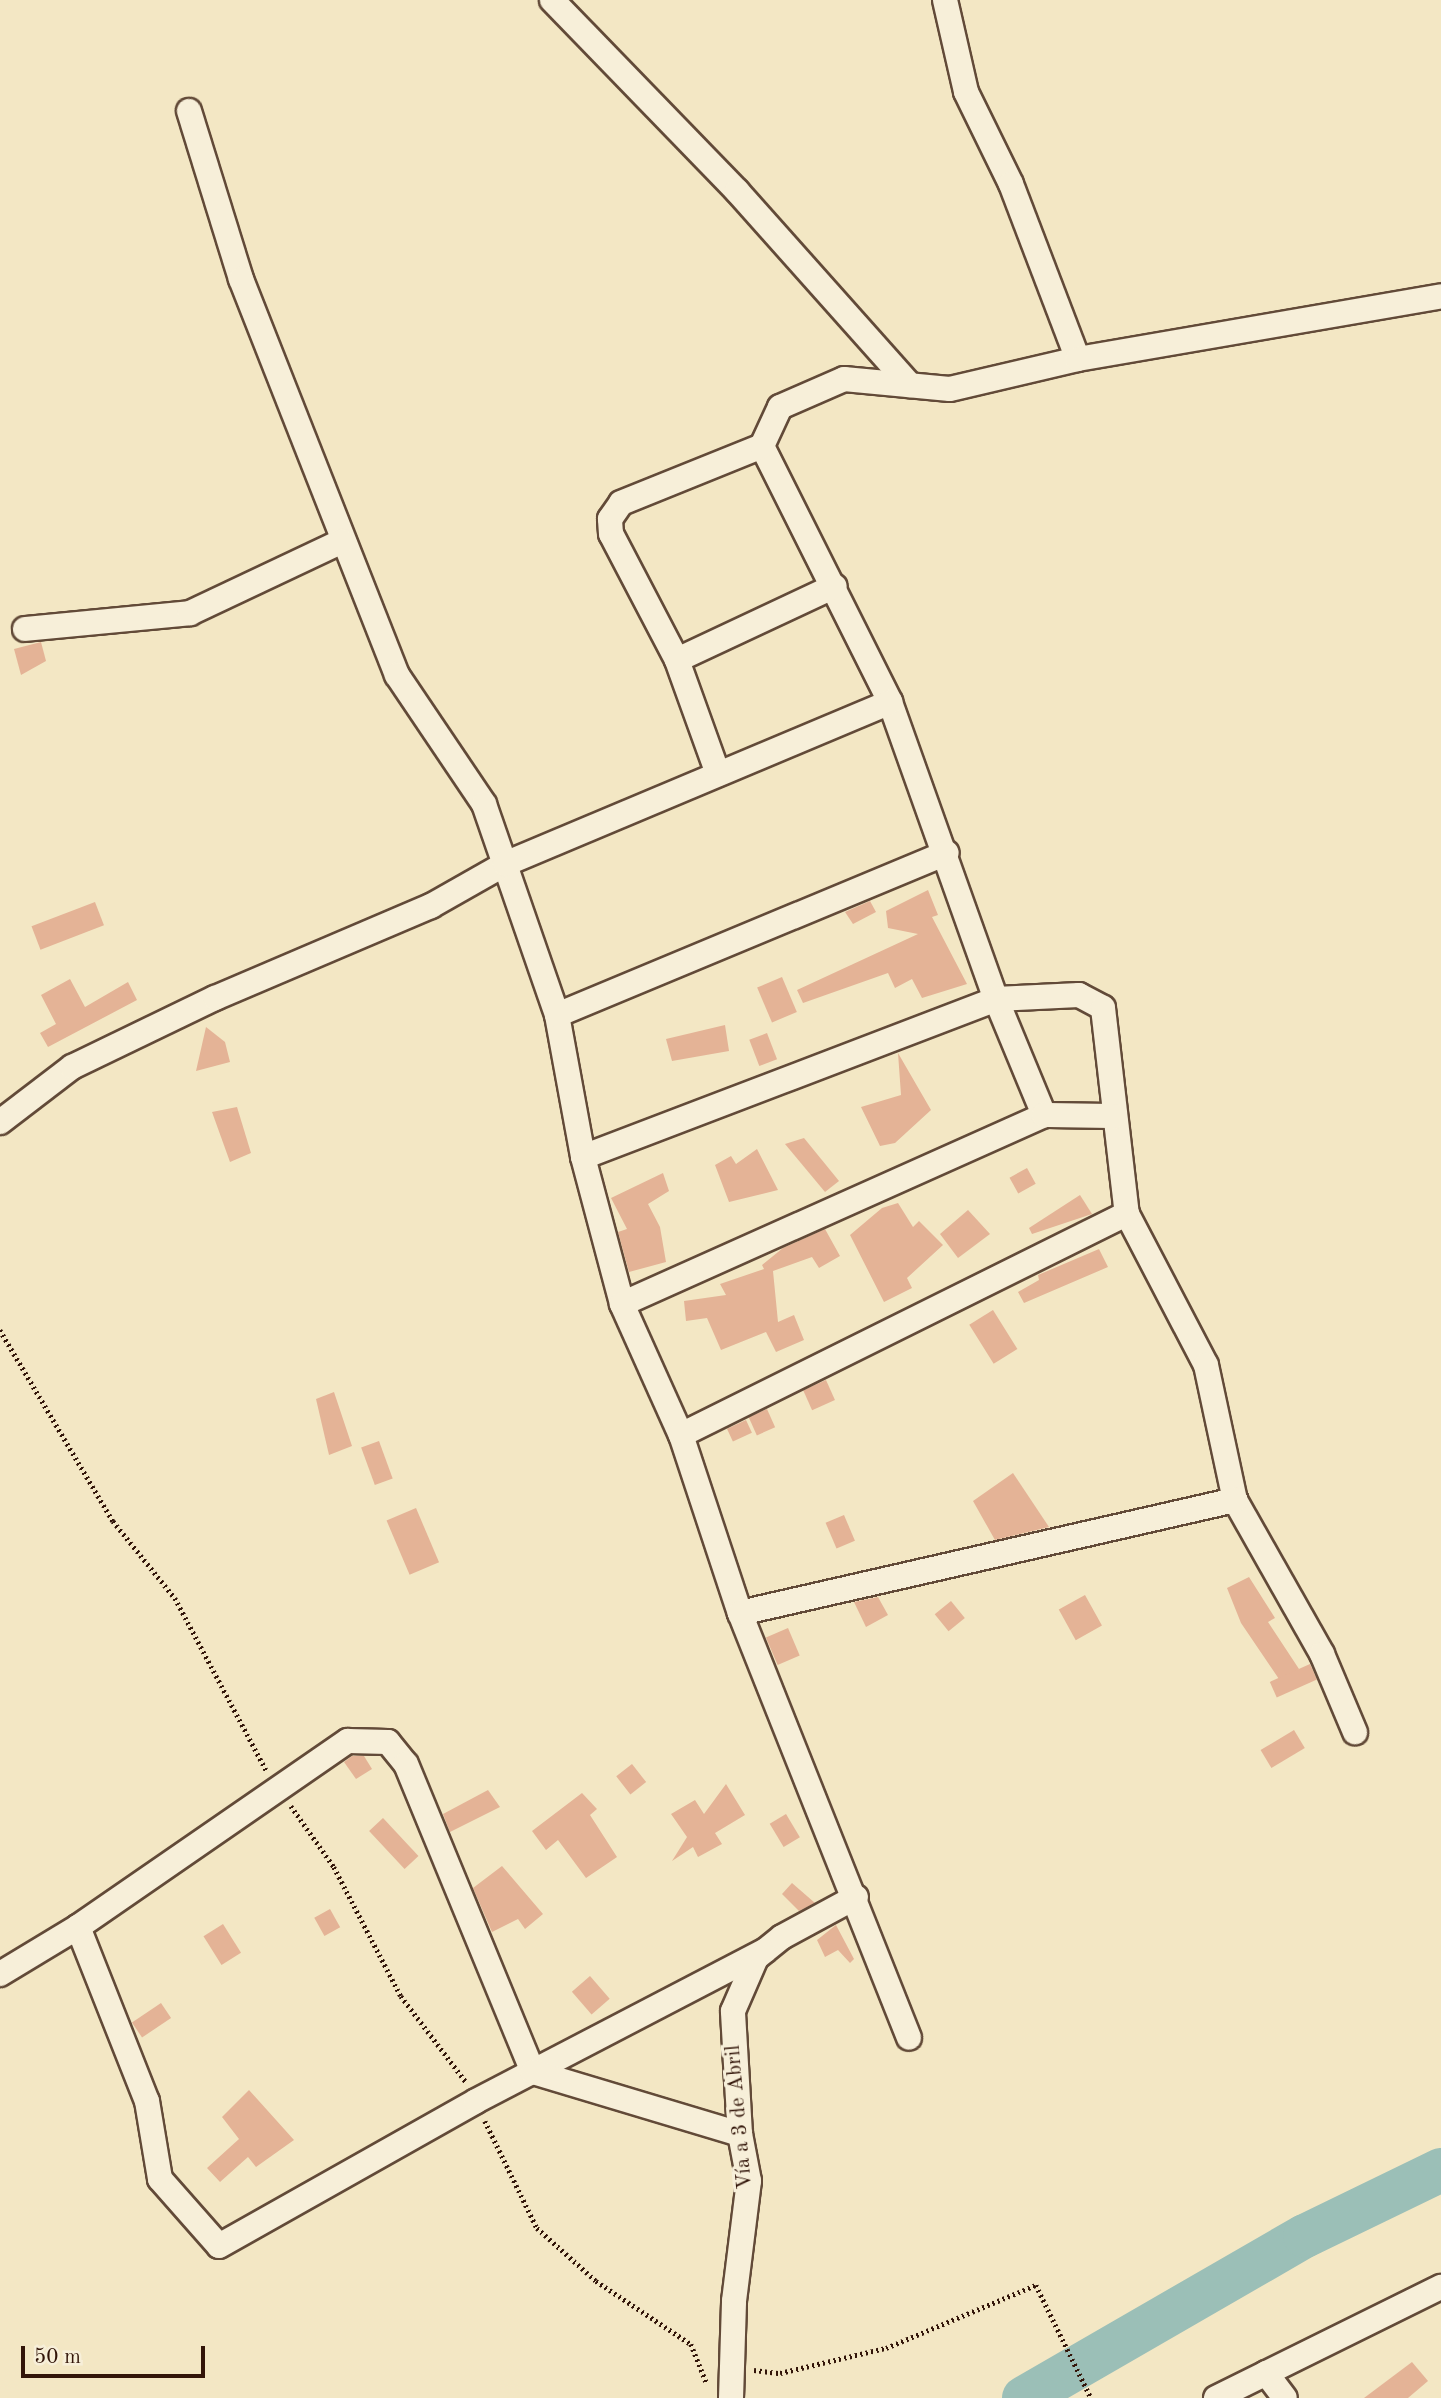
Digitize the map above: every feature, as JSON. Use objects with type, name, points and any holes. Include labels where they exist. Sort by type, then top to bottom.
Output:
[{"type":"street","points":[[552,0],[746,200],[910,385]]},
{"type":"street","points":[[944,0],[966,92],[1011,184],[1078,359]]},
{"type":"street","points":[[190,111],[241,279],[397,675],[484,804],[557,1016],[583,1157],[622,1304],[681,1435],[740,1613],[856,1897],[909,2038]]},
{"type":"street","points":[[718,775],[677,660],[611,534],[610,519],[621,503],[762,446],[780,407],[844,379],[950,389],[1078,359],[1441,296]]},
{"type":"street","points":[[762,446],[835,586],[890,702],[947,853],[996,999],[1044,1115]]},
{"type":"street","points":[[25,629],[190,613],[342,541]]},
{"type":"street","points":[[677,660],[835,586]]},
{"type":"street","points":[[0,1122],[72,1068],[215,998],[431,906],[505,864],[890,702]]},
{"type":"street","points":[[557,1016],[947,853]]},
{"type":"street","points":[[583,1157],[996,999],[1079,995],[1103,1008],[1127,1214],[1206,1365],[1235,1500],[1322,1654],[1355,1732]]},
{"type":"street","points":[[622,1304],[1044,1115],[1115,1116]]},
{"type":"street","points":[[681,1435],[1127,1214]]},
{"type":"street","points":[[740,1613],[1235,1500]]},
{"type":"street","points":[[0,1974],[78,1927],[348,1741],[388,1742],[406,1764],[533,2072]]},
{"type":"street","name":"Vía a 3 de Abril","points":[[732,2398],[734,2301],[750,2181],[740,2134],[733,2011],[755,1958],[856,1897]]},
{"type":"street","points":[[78,1927],[147,2101],[160,2179],[219,2246],[476,2101],[764,1951]]},
{"type":"street","points":[[533,2072],[740,2134]]},
{"type":"street","points":[[1216,2398],[1441,2287]]},
{"type":"street","points":[[1266,2373],[1285,2398]]},
{"type":"path","points":[[0,1331],[113,1521],[175,1598],[278,1787],[334,1867],[401,1996],[476,2101],[537,2228],[596,2281],[691,2344],[712,2398]]},
{"type":"path","points":[[732,2367],[780,2373],[886,2348],[1036,2285],[1091,2398]]},
{"type":"building","points":[[41,642],[46,661],[21,675],[14,649]]},
{"type":"building","points":[[928,890],[938,915],[932,917],[967,984],[922,998],[912,979],[895,988],[888,973],[803,1003],[797,990],[918,934],[888,928],[886,911]]},
{"type":"building","points":[[870,901],[876,912],[853,924],[845,912]]},
{"type":"building","points":[[95,902],[104,925],[40,950],[32,926]]},
{"type":"building","points":[[782,977],[797,1012],[772,1023],[757,988]]},
{"type":"building","points":[[70,979],[85,1007],[128,982],[137,1000],[48,1047],[40,1033],[56,1024],[41,995]]},
{"type":"building","points":[[725,1025],[729,1051],[672,1061],[666,1039]]},
{"type":"building","points":[[206,1027],[225,1042],[230,1062],[196,1071]]},
{"type":"building","points":[[767,1033],[777,1059],[759,1066],[749,1040]]},
{"type":"building","points":[[898,1053],[931,1110],[895,1143],[880,1146],[861,1107],[901,1095]]},
{"type":"building","points":[[237,1107],[251,1153],[230,1162],[212,1112]]},
{"type":"building","points":[[804,1138],[839,1181],[825,1192],[785,1144]]},
{"type":"building","points":[[757,1149],[778,1190],[729,1202],[715,1165],[731,1156],[736,1164]]},
{"type":"building","points":[[1027,1168],[1036,1184],[1018,1193],[1010,1178]]},
{"type":"building","points":[[663,1173],[669,1191],[648,1204],[660,1227],[666,1262],[629,1272],[618,1232],[627,1229],[611,1198]]},
{"type":"building","points":[[1080,1195],[1092,1214],[1032,1234],[1029,1228]]},
{"type":"building","points":[[898,1203],[913,1227],[919,1221],[943,1245],[907,1278],[912,1288],[884,1302],[850,1235],[882,1208]]},
{"type":"building","points":[[968,1210],[990,1234],[958,1258],[940,1234]]},
{"type":"building","points":[[825,1229],[840,1256],[819,1268],[812,1257],[773,1271],[778,1322],[794,1315],[804,1340],[776,1352],[766,1332],[721,1350],[707,1318],[686,1321],[684,1301],[726,1295],[720,1284],[764,1269],[762,1265],[783,1248]]},
{"type":"building","points":[[1099,1249],[1108,1267],[1024,1303],[1018,1292],[1039,1280],[1038,1275]]},
{"type":"building","points":[[993,1310],[1017,1349],[994,1364],[969,1325]]},
{"type":"building","points":[[826,1380],[835,1400],[812,1410],[803,1390]]},
{"type":"building","points":[[334,1392],[352,1446],[329,1455],[316,1399]]},
{"type":"building","points":[[767,1409],[775,1427],[757,1435],[749,1417]]},
{"type":"building","points":[[746,1420],[752,1433],[733,1442],[727,1429]]},
{"type":"building","points":[[379,1441],[393,1479],[375,1485],[361,1447]]},
{"type":"building","points":[[1013,1473],[1049,1527],[995,1540],[973,1501]]},
{"type":"building","points":[[416,1508],[439,1562],[410,1575],[387,1521]]},
{"type":"building","points":[[844,1515],[855,1541],[837,1549],[826,1523]]},
{"type":"building","points":[[1249,1577],[1275,1618],[1268,1622],[1299,1669],[1281,1682],[1241,1623],[1227,1588]]},
{"type":"building","points":[[1085,1595],[1102,1626],[1076,1640],[1059,1610]]},
{"type":"building","points":[[878,1597],[888,1615],[866,1627],[854,1602]]},
{"type":"building","points":[[951,1601],[965,1618],[949,1631],[935,1614]]},
{"type":"building","points":[[788,1628],[800,1656],[778,1665],[766,1637]]},
{"type":"building","points":[[1310,1664],[1317,1680],[1277,1697],[1270,1682]]},
{"type":"building","points":[[1294,1730],[1305,1748],[1271,1768],[1261,1750]]},
{"type":"building","points":[[352,1756],[364,1756],[372,1769],[356,1779],[344,1762]]},
{"type":"building","points":[[632,1764],[646,1782],[630,1794],[616,1776]]},
{"type":"building","points":[[726,1784],[745,1815],[715,1833],[722,1844],[698,1857],[693,1847],[672,1861],[687,1837],[671,1814],[695,1800],[704,1814]]},
{"type":"building","points":[[488,1790],[500,1807],[450,1832],[443,1814]]},
{"type":"building","points":[[582,1793],[597,1809],[590,1815],[617,1857],[586,1878],[558,1840],[546,1850],[532,1831]]},
{"type":"building","points":[[786,1814],[800,1837],[784,1847],[770,1824]]},
{"type":"building","points":[[383,1818],[418,1856],[405,1869],[369,1831]]},
{"type":"building","points":[[502,1866],[543,1914],[525,1929],[518,1919],[492,1932],[473,1888]]},
{"type":"building","points":[[792,1883],[815,1903],[799,1911],[782,1894]]},
{"type":"building","points":[[330,1909],[340,1927],[324,1936],[314,1918]]},
{"type":"building","points":[[223,1924],[241,1953],[222,1965],[203,1936]]},
{"type":"building","points":[[836,1925],[854,1959],[850,1963],[838,1950],[825,1957],[817,1940]]},
{"type":"building","points":[[590,1976],[610,1999],[592,2014],[572,1992]]},
{"type":"building","points":[[161,2003],[171,2018],[142,2037],[132,2023]]},
{"type":"building","points":[[249,2090],[294,2140],[256,2167],[248,2157],[220,2182],[207,2168],[239,2139],[222,2117]]},
{"type":"building","points":[[1412,2362],[1428,2381],[1408,2398],[1364,2398]]},
{"type":"waterway","points":[[1024,2398],[1305,2236],[1441,2170]]}]
